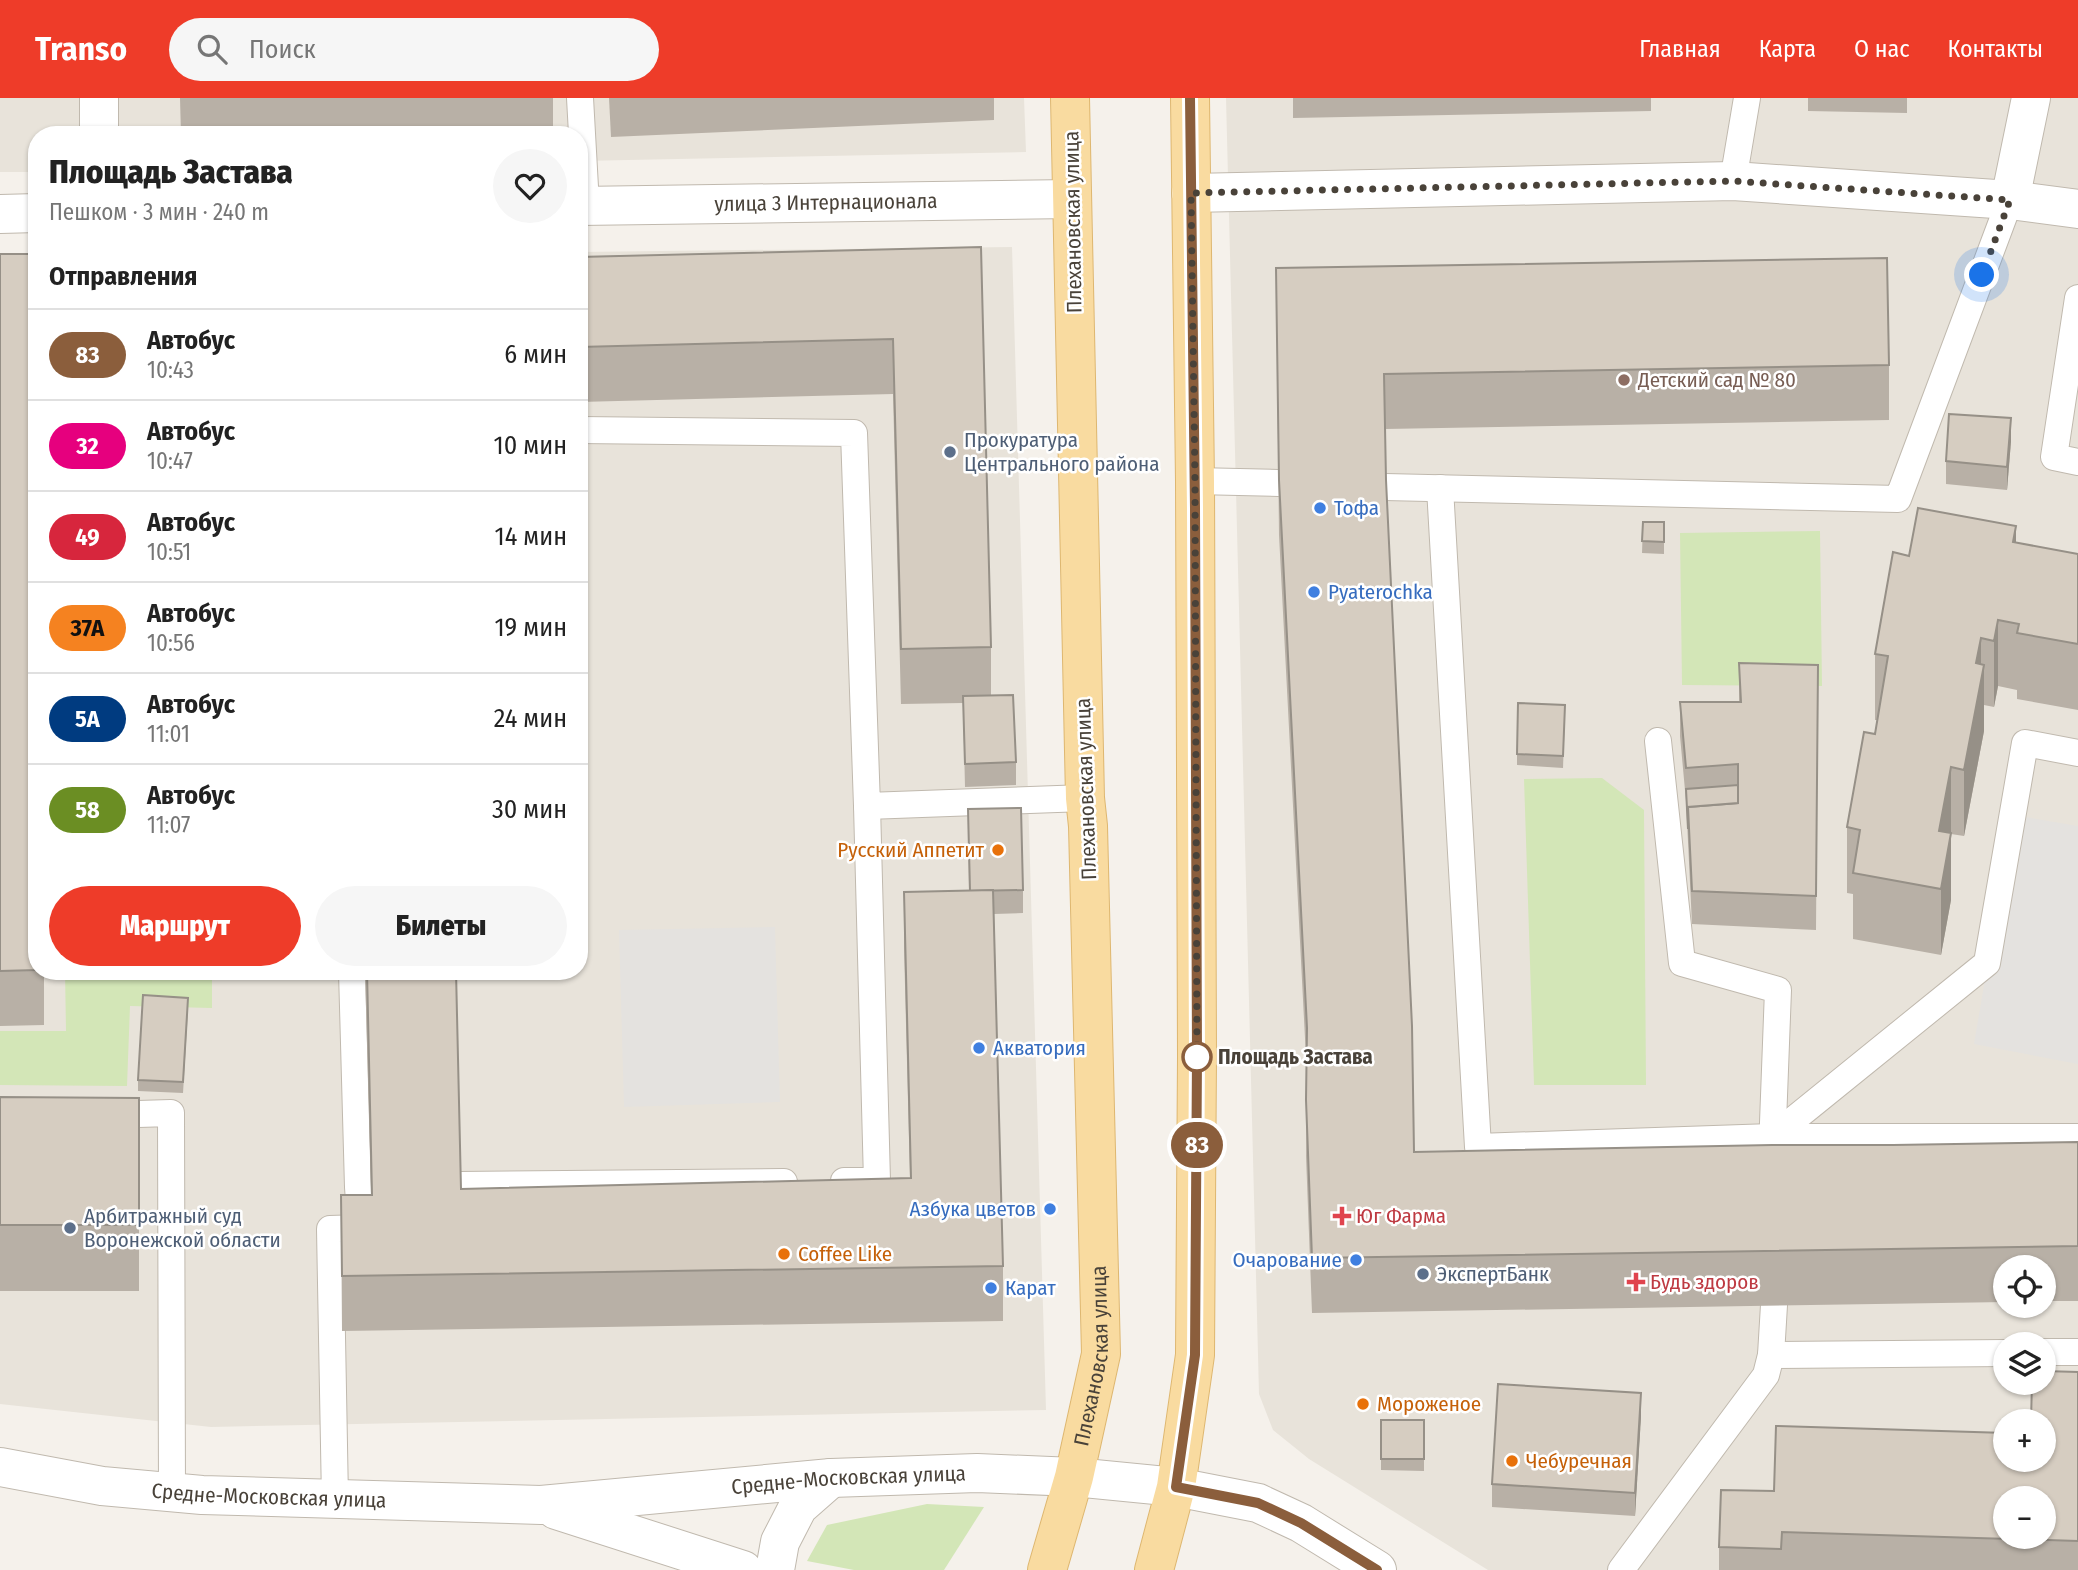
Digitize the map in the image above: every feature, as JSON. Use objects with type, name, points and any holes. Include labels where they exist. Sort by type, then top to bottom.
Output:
[{"type":"main road","name":"Плехановская улица","points":[[1047,1570],[1074,1477],[1101,1354],[1088,826],[1085,798],[1070,98]]},
{"type":"main road","points":[[1154,1570],[1176,1487],[1195,1355],[1195,481],[1189,98]]},
{"type":"street","points":[[99,98],[99,126]]},
{"type":"street","points":[[2010,200],[2031,98]]},
{"type":"street","points":[[1191,193],[1733,181],[2010,200],[2078,209]]},
{"type":"street","name":"улица 3 Интернационала","points":[[588,206],[1072,200]]},
{"type":"street","points":[[0,214],[28,213]]},
{"type":"street","name":"Средне-Московская улица","points":[[0,1467],[102,1486],[172,1493],[541,1505],[831,1478],[977,1473],[1074,1477],[1176,1487],[1258,1503],[1301,1523],[1377,1570]]},
{"type":"street","points":[[775,1570],[780,1542],[798,1507],[831,1478]]},
{"type":"street","name":"Средне-Московская улица","points":[[541,1505],[743,1570]]},
{"type":"lane","points":[[580,98],[581,126]]},
{"type":"lane","points":[[1733,181],[1747,98]]},
{"type":"lane","points":[[1385,487],[1898,499],[2010,200]]},
{"type":"lane","points":[[2078,298],[2054,457],[2078,462]]},
{"type":"lane","points":[[460,1185],[877,1181],[854,433],[588,430]]},
{"type":"lane","points":[[1195,481],[1279,483]]},
{"type":"lane","points":[[1440,488],[1478,1146],[1772,1137],[2078,1137]]},
{"type":"lane","points":[[1658,741],[1682,963],[1778,990],[1772,1175]]},
{"type":"lane","points":[[1772,1137],[1987,963],[2025,743],[2078,753]]},
{"type":"lane","points":[[867,806],[1085,798]]},
{"type":"lane","points":[[335,1499],[330,1229],[361,1228],[364,1186],[353,980]]},
{"type":"lane","points":[[79,1115],[172,1113],[172,1493]]},
{"type":"lane","points":[[1621,1570],[1766,1375],[1771,1354],[1774,1305]]},
{"type":"lane","points":[[2056,1352],[2078,1352]]},
{"type":"lane","points":[[1771,1354],[1993,1353]]},
{"type":"shaded area","points":[[0,98],[1024,98],[1026,152],[588,161],[588,126],[28,126],[28,172],[0,172]]},
{"type":"shaded area","points":[[1226,98],[2078,98],[2078,1570],[1488,1570],[1309,1459],[1273,1430],[1259,1394]]},
{"type":"shaded area","points":[[1012,247],[1046,1410],[211,1427],[0,1404],[0,259],[28,798],[28,980],[588,980],[588,252]]},
{"type":"shaded area","points":[[2013,815],[2078,826],[2078,1064],[1974,1044]]},
{"type":"shaded area","points":[[775,927],[780,1102],[624,1107],[619,930]]},
{"type":"green space","points":[[1820,531],[1822,686],[1682,685],[1680,533]]},
{"type":"green space","points":[[1602,778],[1644,810],[1646,1085],[1534,1085],[1524,779]]},
{"type":"green space","points":[[65,980],[212,980],[212,1008],[130,1006],[127,1086],[0,1085],[0,1031],[66,1031]]},
{"type":"green space","points":[[927,1504],[984,1507],[944,1570],[854,1570],[807,1561],[827,1525]]},
{"type":"building","points":[[981,247],[991,647],[901,649],[893,339],[588,347],[588,257]]},
{"type":"building","points":[[0,254],[28,254],[28,970],[0,971]]},
{"type":"building","points":[[1887,258],[1889,365],[1384,374],[1386,480],[1412,1026],[1414,1152],[2078,1142],[2078,1246],[1312,1258],[1306,1100],[1307,1028],[1279,480],[1276,268]]},
{"type":"building","points":[[1949,414],[2011,418],[2007,467],[1946,461]]},
{"type":"building","points":[[1918,508],[2016,526],[2013,542],[2078,554],[2078,644],[2017,633],[2019,624],[1998,620],[1994,641],[1981,638],[1976,663],[1984,665],[1964,770],[1951,767],[1939,831],[1951,833],[1941,889],[1853,873],[1860,830],[1847,827],[1864,732],[1875,734],[1888,656],[1875,654],[1893,552],[1909,556]]},
{"type":"building","points":[[1643,522],[1664,522],[1664,542],[1642,541]]},
{"type":"building","points":[[1739,663],[1818,665],[1816,896],[1692,891],[1688,807],[1738,803],[1738,764],[1686,768],[1680,702],[1741,702]]},
{"type":"building","points":[[1013,695],[1016,762],[965,764],[963,696]]},
{"type":"building","points":[[1518,703],[1565,705],[1563,756],[1517,754]]},
{"type":"building","points":[[1738,785],[1738,803],[1688,807],[1688,829],[1686,789]]},
{"type":"building","points":[[1021,808],[1023,890],[970,891],[968,809]]},
{"type":"building","points":[[993,890],[1003,1266],[342,1276],[341,1195],[372,1195],[367,980],[456,980],[461,1189],[911,1178],[904,892]]},
{"type":"building","points":[[143,995],[188,998],[183,1082],[138,1080]]},
{"type":"building","points":[[0,1097],[139,1098],[139,1225],[0,1225]]},
{"type":"building","points":[[2056,1371],[2078,1372],[2078,1541],[2056,1540],[2056,1486],[1993,1486],[1993,1538],[1782,1532],[1781,1549],[1719,1547],[1721,1490],[1774,1491],[1776,1426],[1993,1433],[1993,1472],[2056,1472],[2056,1409],[2031,1409],[2032,1395],[2056,1395]]},
{"type":"building","points":[[1498,1384],[1641,1393],[1635,1493],[1492,1484]]},
{"type":"building","points":[[1381,1420],[1424,1420],[1424,1459],[1381,1459]]},
{"type":"bus line","name":"83","points":[[1190,98],[1195,508],[1195,1355],[1176,1487],[1258,1503],[1301,1523],[1377,1570]]},
{"type":"place","name":"Детский сад № 80","points":[[1624,380]]},
{"type":"place","name":"Прокуратура Центрального района","points":[[950,452]]},
{"type":"place","name":"Тофа","points":[[1320,508]]},
{"type":"place","name":"Pyaterochka","points":[[1314,592]]},
{"type":"place","name":"Русский Аппетит","points":[[998,850]]},
{"type":"place","name":"Акватория","points":[[979,1048]]},
{"type":"place","name":"Площадь Застава","points":[[1197,1057]]},
{"type":"place","name":"Азбука цветов","points":[[1050,1209]]},
{"type":"place","name":"Юг Фарма","points":[[1342,1216]]},
{"type":"place","name":"Арбитражный суд Воронежской области","points":[[70,1228]]},
{"type":"place","name":"Coffee Like","points":[[784,1254]]},
{"type":"place","name":"Очарование","points":[[1356,1260]]},
{"type":"place","name":"ЭкспертБанк","points":[[1423,1274]]},
{"type":"place","name":"Будь здоров","points":[[1636,1282]]},
{"type":"place","name":"Карат","points":[[991,1288]]},
{"type":"place","name":"Мороженое","points":[[1363,1404]]},
{"type":"place","name":"Чебуречная","points":[[1512,1461]]},
{"type":"route","points":[[1197,1057],[1191,193],[1733,181],[2010,200],[1982,275]]}]
